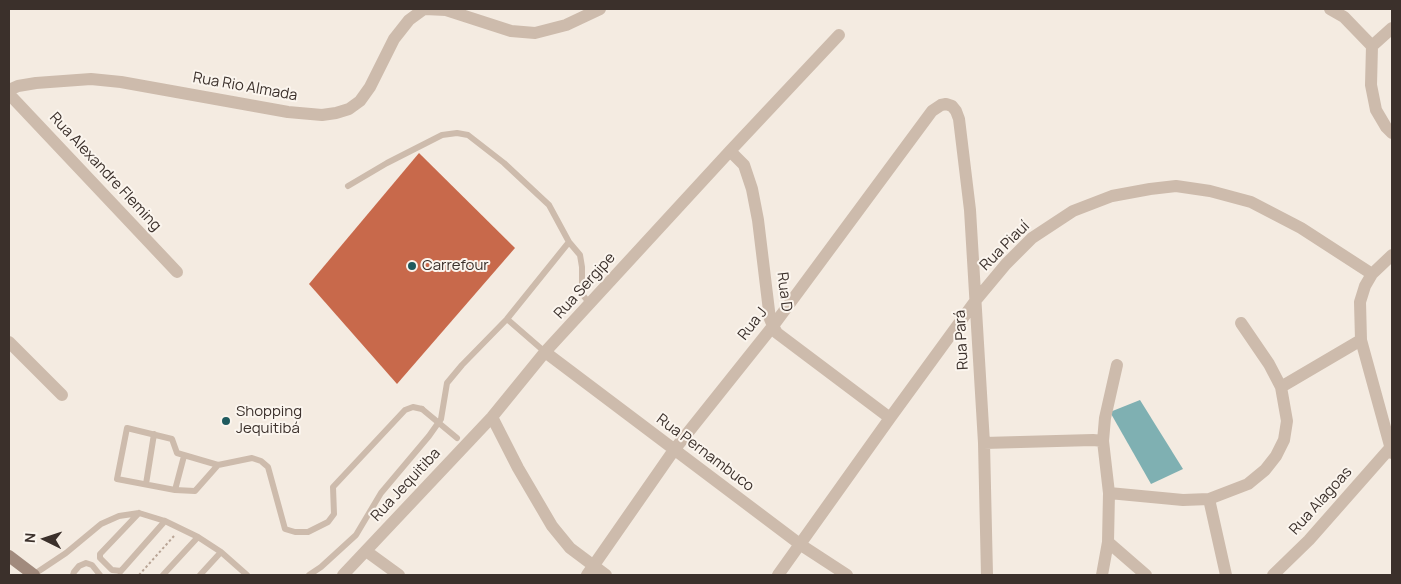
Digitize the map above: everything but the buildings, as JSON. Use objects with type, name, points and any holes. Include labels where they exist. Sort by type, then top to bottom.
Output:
[{"type":"main road","points":[[9,556],[33,575]]},
{"type":"street","points":[[425,9],[445,10],[511,31],[535,33],[566,24],[600,9]]},
{"type":"street","name":"Rua Rio Almada","points":[[9,90],[18,86],[36,83],[91,79],[121,82],[288,112],[322,115],[336,113],[349,109],[360,101],[394,40],[409,20],[425,9]]},
{"type":"street","points":[[1330,9],[1344,17],[1372,46],[1371,86],[1376,110],[1392,133]]},
{"type":"street","points":[[1372,46],[1392,28]]},
{"type":"street","name":"Rua Sergipe","points":[[492,417],[546,352],[839,35]]},
{"type":"street","name":"Rua Alexandre Fleming","points":[[9,94],[177,272]]},
{"type":"street","name":"Rua J","points":[[590,571],[674,450],[773,326],[932,110],[941,104],[952,106]]},
{"type":"street","name":"Rua Pará","points":[[952,106],[959,119],[969,201],[984,443],[987,575]]},
{"type":"street","name":"Rua D","points":[[730,151],[744,165],[752,189],[770,319],[777,333],[890,418]]},
{"type":"street","name":"Rua Piauí","points":[[778,575],[976,300],[1006,264],[1032,238],[1073,211],[1112,196],[1150,188],[1176,186],[1210,191],[1251,202],[1301,228],[1372,274]]},
{"type":"street","points":[[1391,450],[1361,340],[1360,302],[1365,286],[1372,274],[1392,255]]},
{"type":"street","points":[[1109,493],[1183,500],[1209,499],[1248,484],[1265,470],[1276,456],[1284,440],[1287,421],[1281,387],[1269,364],[1241,323]]},
{"type":"street","points":[[1281,387],[1361,340]]},
{"type":"street","points":[[9,342],[62,395]]},
{"type":"street","name":"Rua Pernambuco","points":[[546,352],[801,545],[846,575]]},
{"type":"street","points":[[1102,575],[1108,542],[1109,493],[1104,441],[1104,418],[1117,366]]},
{"type":"street","points":[[492,417],[522,476],[552,526],[590,571],[606,575]]},
{"type":"street","name":"Rua Jequitiba","points":[[343,575],[461,442],[492,417]]},
{"type":"street","points":[[984,443],[1104,441]]},
{"type":"street","name":"Rua Alagoas","points":[[1273,575],[1309,540],[1391,450]]},
{"type":"street","points":[[1209,499],[1226,575]]},
{"type":"street","points":[[1108,542],[1146,575]]},
{"type":"street","points":[[366,551],[398,575]]},
{"type":"lane","points":[[348,186],[387,163],[442,135],[457,133],[468,135],[504,163],[549,205],[569,242],[580,256],[582,294],[590,304]]},
{"type":"lane","points":[[309,575],[328,561],[356,535],[381,493],[441,420],[448,383],[507,319],[569,242]]},
{"type":"lane","points":[[507,319],[546,352]]},
{"type":"lane","points":[[218,465],[195,491],[175,490],[117,479],[127,428],[172,439],[177,453],[218,465],[252,458],[261,461],[268,467],[285,529],[295,532],[308,532],[328,522],[334,514],[333,487],[405,410],[413,407],[422,409],[461,442]]},
{"type":"lane","points":[[146,484],[154,434]]},
{"type":"lane","points":[[175,490],[184,456]]},
{"type":"lane","points":[[139,513],[100,554],[100,558],[112,570],[119,573],[165,521]]},
{"type":"lane","points":[[33,575],[66,553],[101,524],[119,516],[139,513],[165,521],[198,537],[221,552],[247,575]]},
{"type":"lane","points":[[163,575],[198,537]]},
{"type":"lane","points":[[200,575],[221,552]]},
{"type":"lane","points":[[73,575],[79,566],[86,563],[92,565],[100,575]]},
{"type":"lane","points":[[33,575],[40,575]]},
{"type":"path","points":[[139,575],[180,528]]},
{"type":"water","points":[[1140,400],[1183,469],[1151,484],[1110,412]]},
{"type":"place","name":"Carrefour","points":[[412,266]]},
{"type":"place","name":"Shopping Jequitibá","points":[[226,421]]}]
